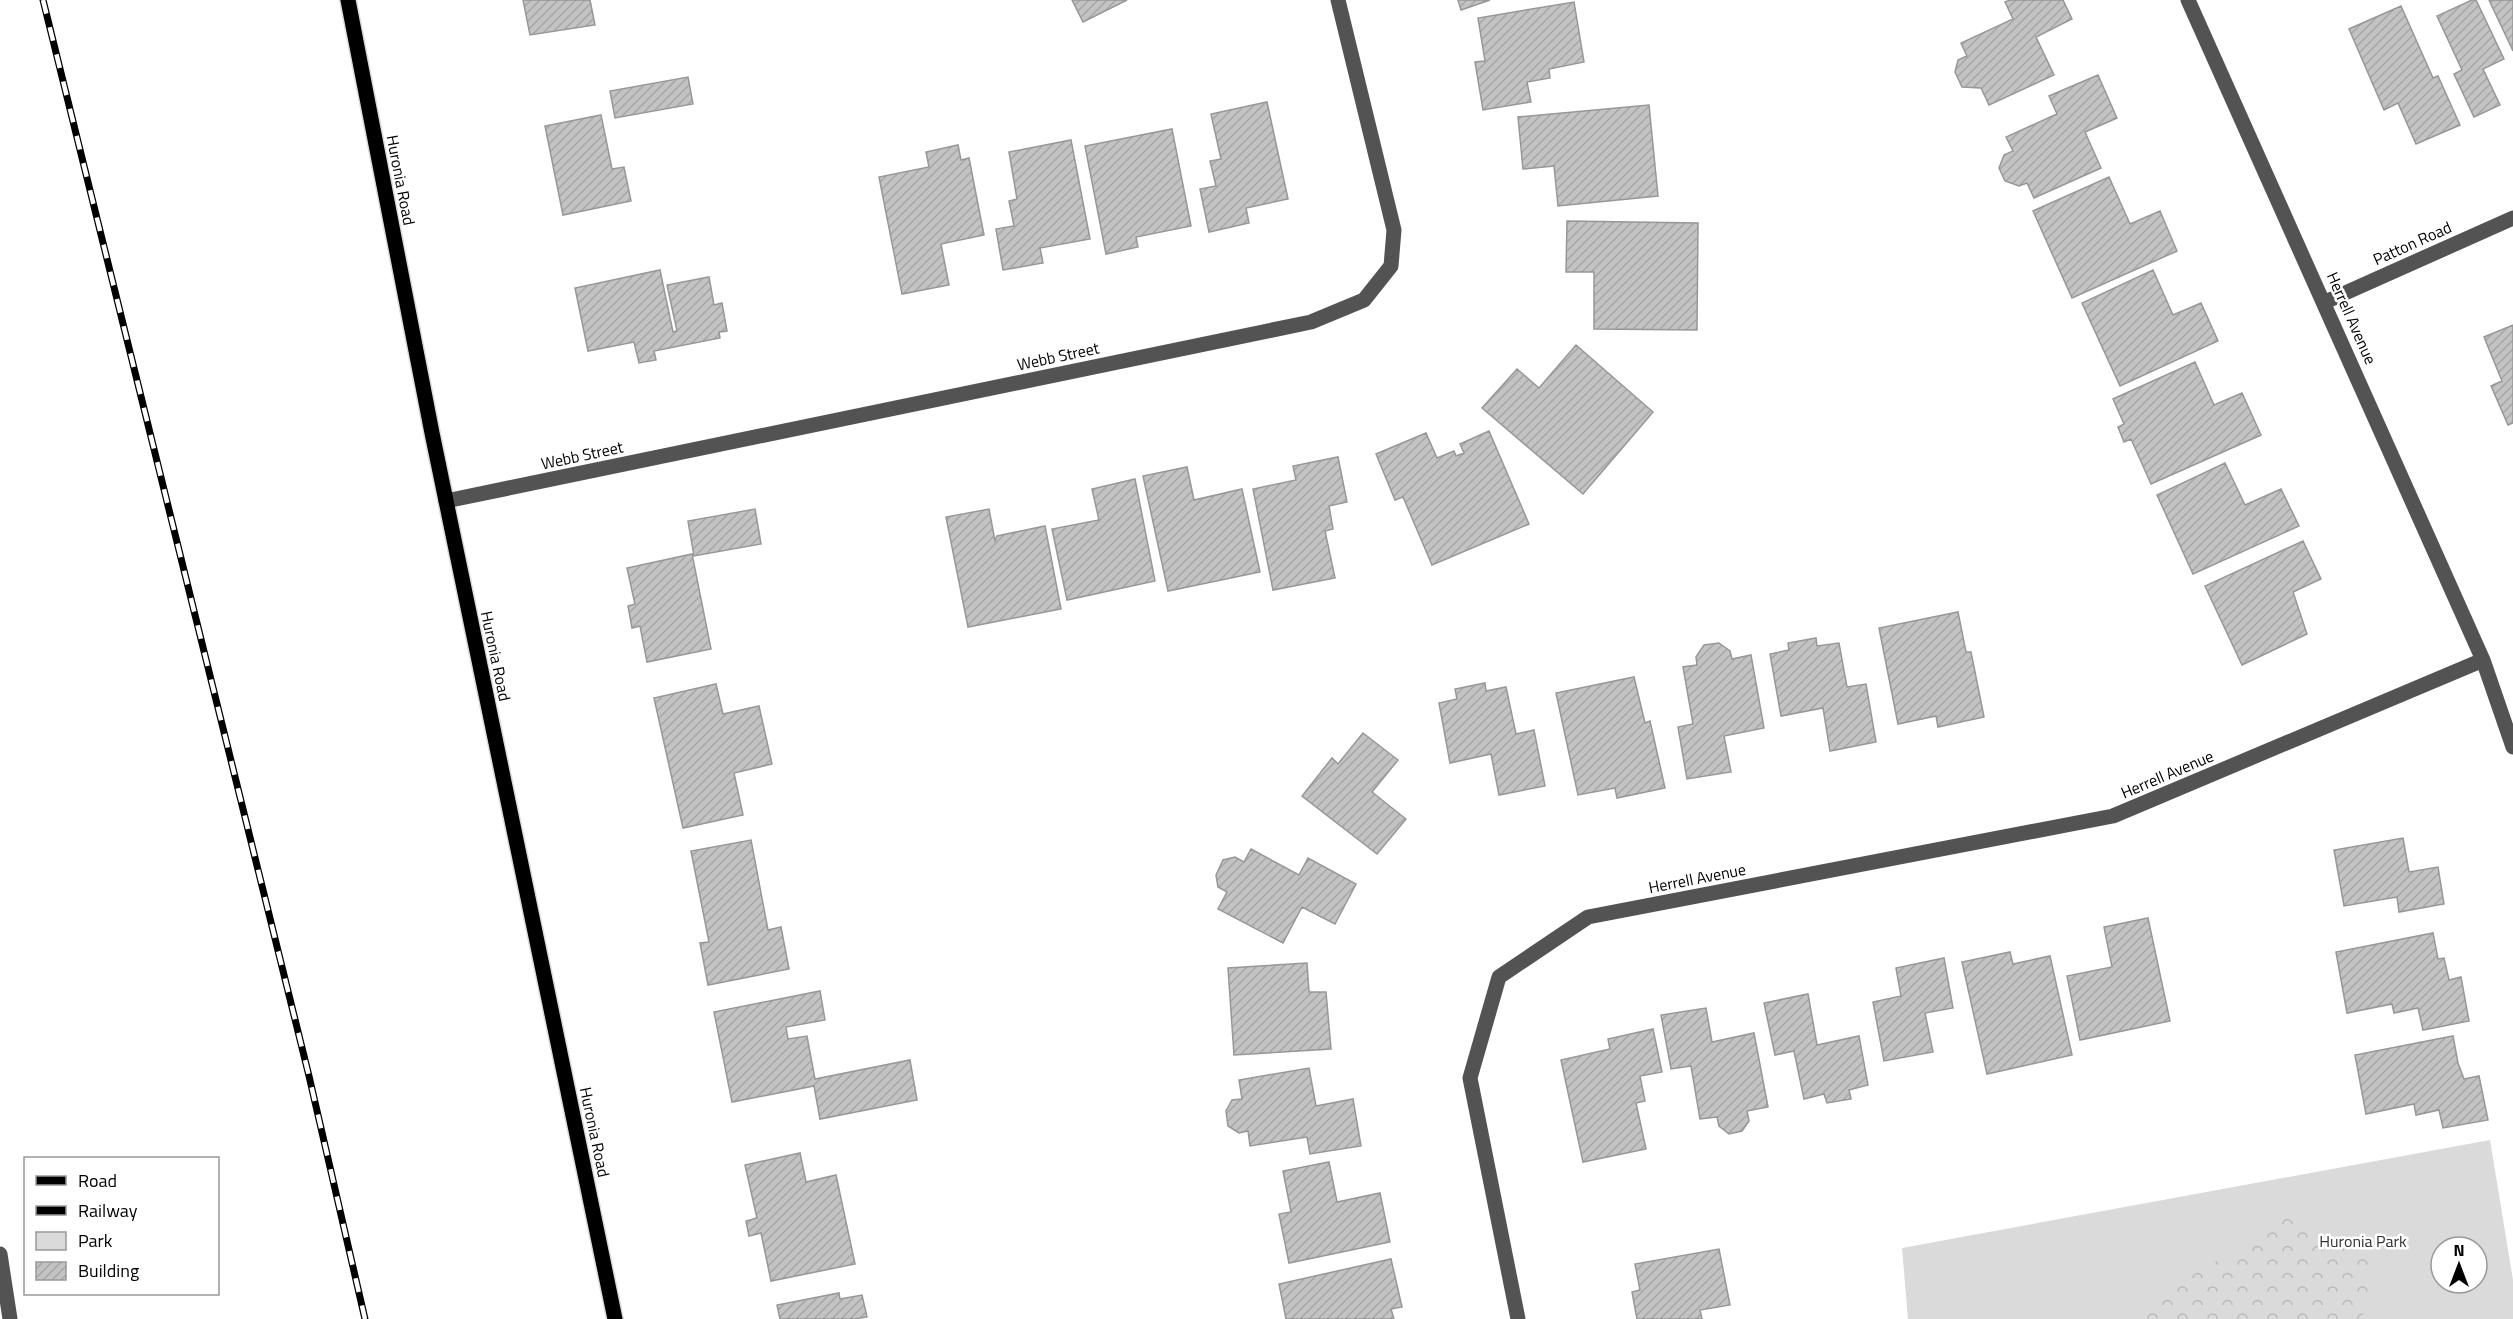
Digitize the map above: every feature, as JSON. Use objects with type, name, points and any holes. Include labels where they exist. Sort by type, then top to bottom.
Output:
[{"type":"main road","name":"Huronia Road","points":[[348,0],[446,501],[615,1319]]},
{"type":"street","name":"Webb Street","points":[[446,501],[1311,322],[1364,300],[1391,266],[1394,230],[1338,0]]},
{"type":"street","name":"Herrell Avenue","points":[[1518,1319],[1470,1078],[1499,977],[1588,917],[2113,816],[2483,660],[2325,302],[2188,0]]},
{"type":"street","name":"Patton Road","points":[[2325,302],[2513,218]]},
{"type":"street","points":[[2483,660],[2513,747]]},
{"type":"street","points":[[0,1254],[10,1319]]},
{"type":"green space","name":"Huronia Park","points":[[2490,1140],[2513,1280],[2513,1319],[1908,1319],[1902,1248]]},
{"type":"green space","points":[[2287,1218],[2374,1264],[2362,1319],[2133,1319],[2178,1284]]},
{"type":"building","points":[[523,0],[590,0],[595,25],[530,35]]},
{"type":"building","points":[[1072,0],[1127,0],[1083,22]]},
{"type":"building","points":[[1458,0],[1490,0],[1461,10]]},
{"type":"building","points":[[2010,0],[2063,0],[2072,19],[2036,37],[2054,75],[1989,105],[1981,88],[1962,87],[1955,72],[1958,60],[1967,56],[1961,43],[2013,19],[2005,2]]},
{"type":"building","points":[[2476,0],[2504,59],[2483,69],[2500,105],[2474,117],[2454,74],[2462,70],[2437,16]]},
{"type":"building","points":[[2489,0],[2513,0],[2513,51]]},
{"type":"building","points":[[1574,2],[1584,62],[1549,69],[1550,78],[1527,82],[1531,102],[1483,110],[1475,62],[1485,61],[1478,18]]},
{"type":"building","points":[[2401,6],[2433,78],[2438,76],[2460,125],[2416,144],[2398,103],[2384,110],[2349,29]]},
{"type":"building","points":[[2098,75],[2117,118],[2085,132],[2101,168],[2034,198],[2027,183],[2019,186],[2005,181],[1999,168],[2004,155],[2013,151],[2006,137],[2057,114],[2049,96]]},
{"type":"building","points":[[688,77],[693,104],[615,118],[610,91]]},
{"type":"building","points":[[1267,102],[1288,199],[1246,208],[1249,223],[1209,232],[1200,189],[1216,186],[1210,161],[1221,159],[1211,114]]},
{"type":"building","points":[[1649,105],[1658,196],[1558,206],[1554,166],[1523,169],[1518,117]]},
{"type":"building","points":[[601,115],[612,169],[624,167],[631,201],[563,215],[545,126]]},
{"type":"building","points":[[1172,129],[1191,226],[1136,237],[1138,247],[1106,254],[1085,146]]},
{"type":"building","points":[[1071,140],[1090,239],[1040,248],[1043,263],[1003,270],[996,229],[1014,226],[1009,201],[1017,199],[1009,152]]},
{"type":"building","points":[[958,145],[961,160],[969,158],[984,235],[941,244],[949,285],[902,294],[879,177],[929,167],[926,152]]},
{"type":"building","points":[[2109,177],[2130,224],[2160,211],[2177,251],[2072,298],[2033,211]]},
{"type":"building","points":[[1567,221],[1698,223],[1697,330],[1594,329],[1594,272],[1566,272]]},
{"type":"building","points":[[660,270],[673,332],[677,331],[667,285],[709,277],[714,305],[722,303],[727,331],[719,332],[720,338],[654,351],[656,360],[639,363],[634,342],[588,351],[575,288]]},
{"type":"building","points":[[2153,270],[2173,315],[2201,303],[2218,341],[2120,386],[2082,303]]},
{"type":"building","points":[[2513,325],[2513,423],[2508,425],[2491,386],[2502,381],[2484,337]]},
{"type":"building","points":[[1576,345],[1653,412],[1583,494],[1482,408],[1517,369],[1539,388]]},
{"type":"building","points":[[2195,362],[2214,405],[2242,393],[2261,435],[2151,484],[2131,439],[2124,442],[2118,427],[2124,424],[2113,399]]},
{"type":"building","points":[[1489,431],[1529,524],[1432,565],[1403,497],[1395,500],[1376,454],[1426,433],[1437,458],[1454,451],[1456,456],[1464,453],[1460,444]]},
{"type":"building","points":[[1338,457],[1347,502],[1329,506],[1333,529],[1325,531],[1335,578],[1273,590],[1253,489],[1296,480],[1293,466]]},
{"type":"building","points":[[2225,463],[2245,505],[2281,489],[2299,526],[2193,574],[2157,495]]},
{"type":"building","points":[[1187,467],[1194,500],[1242,489],[1260,572],[1168,591],[1143,476]]},
{"type":"building","points":[[1135,479],[1155,581],[1067,600],[1052,529],[1099,520],[1092,489]]},
{"type":"building","points":[[755,509],[761,544],[694,556],[688,521]]},
{"type":"building","points":[[989,509],[995,541],[997,536],[1045,526],[1061,609],[968,627],[946,517]]},
{"type":"building","points":[[2303,541],[2321,579],[2293,592],[2307,634],[2242,665],[2205,586]]},
{"type":"building","points":[[692,554],[711,649],[647,662],[640,626],[632,628],[628,606],[635,604],[627,568]]},
{"type":"building","points":[[1958,612],[1966,652],[1971,652],[1984,717],[1938,727],[1936,716],[1898,724],[1879,628]]},
{"type":"building","points":[[1816,638],[1817,646],[1839,643],[1847,687],[1866,684],[1876,742],[1830,751],[1823,708],[1781,716],[1770,654],[1789,650],[1788,643]]},
{"type":"building","points":[[1719,643],[1730,651],[1732,659],[1751,655],[1764,728],[1724,736],[1731,772],[1687,779],[1678,727],[1693,724],[1683,667],[1697,665],[1696,657],[1704,645]]},
{"type":"building","points":[[1634,677],[1645,723],[1650,721],[1665,788],[1617,798],[1615,788],[1578,795],[1556,693]]},
{"type":"building","points":[[1485,683],[1486,691],[1506,687],[1516,734],[1534,730],[1545,786],[1499,795],[1491,754],[1450,763],[1439,703],[1457,699],[1455,689]]},
{"type":"building","points":[[716,684],[723,714],[759,706],[772,764],[734,773],[743,815],[683,828],[654,698]]},
{"type":"building","points":[[1363,733],[1398,760],[1372,792],[1406,819],[1377,854],[1302,796],[1332,758],[1338,764]]},
{"type":"building","points":[[2403,838],[2409,872],[2438,867],[2444,904],[2399,912],[2397,897],[2344,906],[2334,850]]},
{"type":"building","points":[[751,840],[768,930],[781,927],[789,969],[708,985],[700,943],[709,942],[691,851]]},
{"type":"building","points":[[1251,849],[1299,875],[1308,858],[1356,884],[1335,924],[1302,907],[1283,943],[1218,909],[1227,892],[1218,887],[1216,875],[1223,860],[1235,857],[1244,862]]},
{"type":"building","points":[[2148,918],[2170,1021],[2080,1040],[2067,976],[2112,967],[2104,927]]},
{"type":"building","points":[[2433,933],[2438,959],[2444,958],[2449,980],[2461,977],[2469,1021],[2423,1030],[2418,1008],[2394,1013],[2392,1004],[2347,1013],[2336,952]]},
{"type":"building","points":[[2010,952],[2013,964],[2050,956],[2072,1055],[1987,1074],[1962,962]]},
{"type":"building","points":[[1944,958],[1953,1008],[1925,1013],[1933,1052],[1884,1061],[1873,1002],[1901,996],[1896,968]]},
{"type":"building","points":[[1307,963],[1309,992],[1326,992],[1331,1049],[1234,1055],[1228,968]]},
{"type":"building","points":[[820,991],[825,1020],[786,1027],[788,1039],[807,1036],[815,1079],[910,1060],[917,1100],[820,1119],[814,1086],[732,1102],[714,1012]]},
{"type":"building","points":[[1808,994],[1817,1045],[1859,1036],[1868,1085],[1849,1090],[1851,1099],[1827,1103],[1824,1094],[1804,1099],[1794,1051],[1775,1055],[1764,1003]]},
{"type":"building","points":[[1706,1008],[1712,1042],[1754,1033],[1768,1107],[1747,1111],[1749,1121],[1742,1131],[1729,1134],[1719,1126],[1717,1117],[1700,1119],[1691,1066],[1671,1069],[1661,1015]]},
{"type":"building","points":[[1653,1029],[1662,1072],[1640,1076],[1645,1101],[1636,1103],[1646,1149],[1583,1162],[1561,1060],[1610,1049],[1608,1039]]},
{"type":"building","points":[[2453,1036],[2458,1063],[2464,1079],[2479,1076],[2488,1120],[2443,1128],[2439,1110],[2416,1115],[2414,1104],[2366,1114],[2355,1055]]},
{"type":"building","points":[[1309,1068],[1316,1106],[1353,1099],[1361,1146],[1310,1154],[1307,1137],[1250,1146],[1248,1131],[1239,1133],[1228,1126],[1226,1111],[1232,1100],[1242,1099],[1239,1080]]},
{"type":"building","points":[[800,1153],[806,1182],[836,1175],[855,1264],[771,1281],[761,1233],[749,1236],[746,1221],[757,1218],[745,1165]]},
{"type":"building","points":[[1329,1162],[1337,1202],[1380,1193],[1390,1242],[1289,1263],[1279,1214],[1291,1212],[1283,1171]]},
{"type":"building","points":[[1719,1249],[1730,1305],[1700,1310],[1702,1319],[1637,1319],[1632,1292],[1640,1290],[1635,1264]]},
{"type":"building","points":[[1391,1259],[1402,1307],[1391,1309],[1394,1319],[1286,1319],[1279,1284]]},
{"type":"building","points":[[839,1293],[840,1299],[862,1295],[867,1317],[780,1319],[777,1305]]},
{"type":"railway","points":[[43,0],[309,1076],[365,1319]]}]
